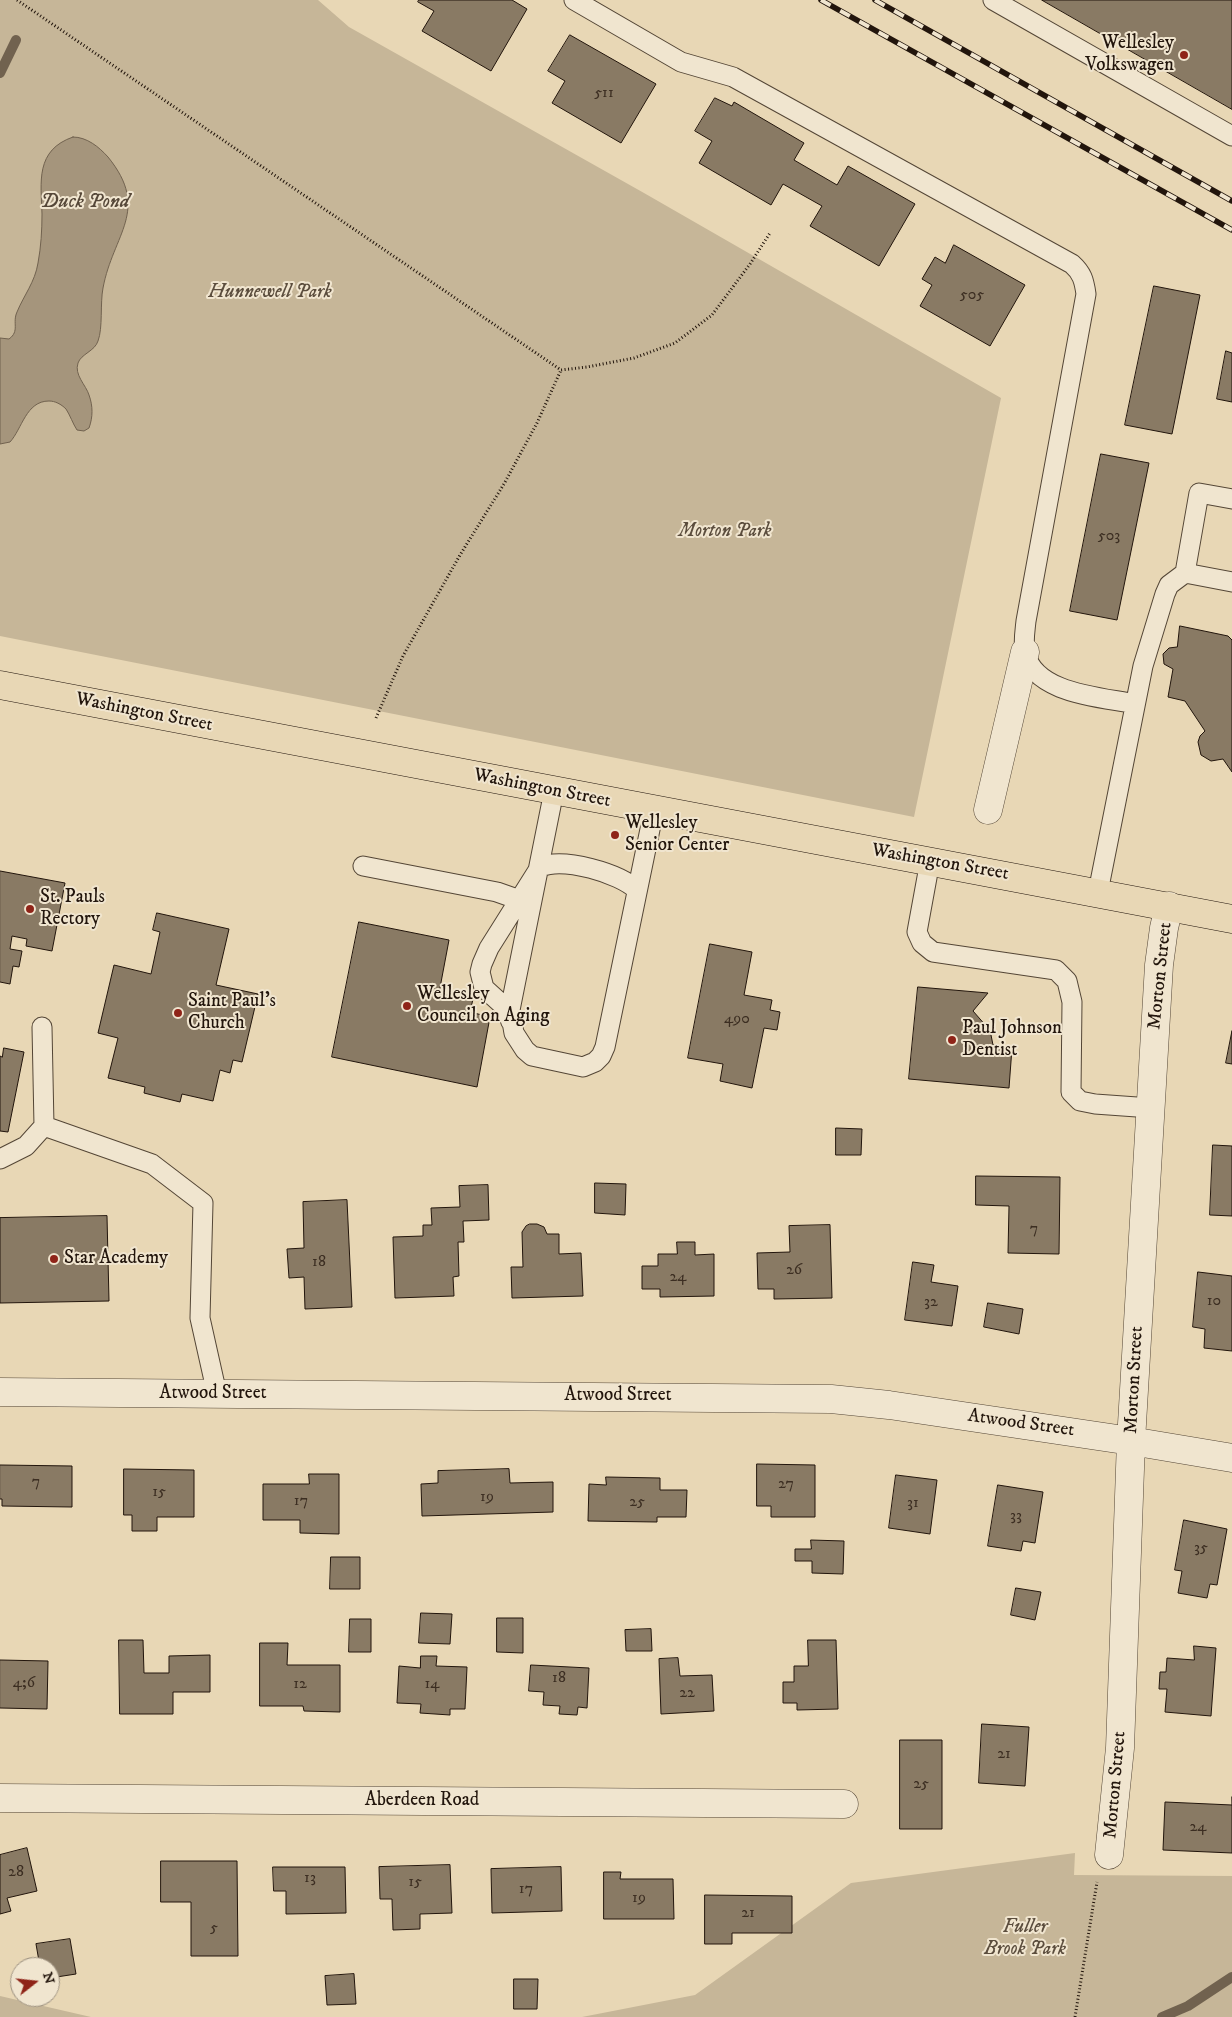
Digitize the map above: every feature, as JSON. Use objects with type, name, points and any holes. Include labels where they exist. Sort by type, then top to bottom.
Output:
[{"type":"main road","name":"Washington Street","points":[[0,685],[654,810],[1098,892],[1232,919]]},
{"type":"street","points":[[988,810],[1025,652]]},
{"type":"street","name":"Morton Street","points":[[1109,1855],[1120,1748],[1131,1440],[1160,951],[1169,906]]},
{"type":"street","name":"Atwood Street","points":[[0,1392],[831,1399],[888,1405],[1131,1440],[1232,1458]]},
{"type":"street","name":"Aberdeen Road","points":[[0,1798],[844,1804]]},
{"type":"lane","points":[[574,0],[681,62],[721,73],[741,82],[1072,264],[1083,276],[1086,294],[1026,621],[1025,652],[1029,663],[1038,673],[1061,689],[1135,704]]},
{"type":"lane","points":[[993,0],[1232,136]]},
{"type":"lane","points":[[1098,892],[1149,641],[1169,586],[1185,573],[1199,493],[1232,499]]},
{"type":"lane","points":[[1185,573],[1232,582]]},
{"type":"lane","points":[[511,1022],[510,1010],[526,902],[540,867],[554,791]]},
{"type":"lane","points":[[526,902],[484,956],[480,972],[484,988],[506,1008],[518,1040],[532,1056],[583,1067],[595,1062],[601,1056],[605,1047],[654,810]]},
{"type":"lane","points":[[930,861],[917,932],[922,943],[933,952],[1056,970],[1067,981],[1072,1002],[1071,1092],[1080,1101],[1095,1104],[1151,1108]]},
{"type":"lane","points":[[540,867],[559,864],[592,869],[622,880],[637,890]]},
{"type":"lane","points":[[363,866],[497,892],[526,902]]},
{"type":"lane","points":[[0,1159],[26,1146],[44,1126],[42,1027]]},
{"type":"lane","points":[[44,1126],[152,1164],[203,1203],[200,1318],[217,1394]]},
{"type":"path","points":[[17,0],[561,370],[587,368],[634,358],[675,343],[712,315],[750,264],[770,233]]},
{"type":"path","points":[[376,718],[403,656],[460,555],[504,484],[537,423],[561,370]]},
{"type":"path","points":[[1075,2017],[1098,1872],[1109,1855]]},
{"type":"green space","points":[[0,0],[318,0],[349,27],[644,193],[1001,398],[914,817],[0,636]]},
{"type":"green space","name":"Fuller Brook Park","points":[[1075,1853],[1074,1875],[1232,1876],[1232,2017],[582,2017],[695,1995],[851,1883]]},
{"type":"green space","points":[[0,1996],[10,1998],[10,2007],[48,2007],[91,2017],[0,2017]]},
{"type":"water","name":"Duck Pond","points":[[73,137],[78,137],[92,143],[108,157],[121,176],[127,192],[128,208],[103,288],[100,336],[94,347],[82,357],[77,367],[79,376],[88,391],[90,399],[92,412],[90,424],[89,428],[84,431],[77,430],[66,409],[56,402],[41,402],[25,417],[10,442],[0,444],[0,338],[9,339],[14,333],[17,312],[37,270],[42,232],[41,179],[46,159],[52,150]]},
{"type":"building","points":[[419,0],[512,0],[527,9],[491,71],[422,31],[434,11],[418,2]]},
{"type":"building","name":"Wellesley Volkswagen","points":[[1042,0],[1232,0],[1232,109]]},
{"type":"building","points":[[570,35],[656,84],[621,143],[552,103],[565,81],[548,71]]},
{"type":"building","points":[[715,98],[732,106],[734,102],[804,143],[794,160],[837,185],[848,166],[915,204],[879,266],[810,226],[822,206],[783,184],[771,205],[699,163],[712,141],[695,131]]},
{"type":"building","points":[[954,245],[1025,285],[990,346],[920,306],[932,285],[922,279],[935,257],[945,263]]},
{"type":"building","points":[[1154,286],[1200,295],[1172,434],[1125,425]]},
{"type":"building","points":[[1226,351],[1232,353],[1232,402],[1217,399]]},
{"type":"building","points":[[1101,454],[1149,463],[1117,620],[1070,611]]},
{"type":"building","points":[[1180,626],[1228,636],[1232,640],[1232,772],[1223,759],[1211,761],[1201,755],[1198,742],[1200,736],[1205,731],[1185,701],[1168,697],[1173,669],[1164,664],[1163,654],[1169,648],[1177,647]]},
{"type":"building","name":"St. Pauls Rectory","points":[[0,871],[65,883],[52,951],[26,946],[27,939],[12,936],[10,949],[22,951],[19,967],[13,966],[10,984],[0,982]]},
{"type":"building","name":"Saint Paul's Church","points":[[157,913],[229,929],[216,985],[258,994],[242,1062],[233,1060],[230,1073],[220,1070],[213,1101],[182,1094],[180,1102],[144,1093],[145,1087],[108,1078],[118,1038],[98,1033],[114,965],[151,974],[160,932],[153,930]]},
{"type":"building","name":"Wellesley Council on Aging","points":[[359,922],[449,940],[439,993],[473,999],[470,1012],[490,1017],[477,1087],[332,1057]]},
{"type":"building","points":[[710,944],[752,952],[744,995],[772,1000],[770,1010],[780,1012],[777,1030],[764,1028],[752,1088],[720,1081],[723,1064],[688,1058]]},
{"type":"building","name":"Paul Johnson Dentist","points":[[918,987],[988,993],[973,1011],[987,1027],[993,1045],[1012,1048],[1009,1088],[909,1079]]},
{"type":"building","points":[[1232,1031],[1232,1064],[1226,1063]]},
{"type":"building","points":[[4,1048],[24,1052],[8,1132],[0,1131],[0,1056],[2,1057]]},
{"type":"building","points":[[836,1128],[862,1129],[861,1155],[836,1155]]},
{"type":"building","points":[[1213,1145],[1232,1146],[1232,1216],[1210,1215]]},
{"type":"building","points":[[976,1176],[1060,1177],[1059,1254],[1008,1253],[1009,1206],[976,1205]]},
{"type":"building","points":[[595,1183],[626,1184],[625,1215],[595,1213]]},
{"type":"building","points":[[488,1185],[489,1220],[463,1221],[464,1242],[458,1242],[459,1276],[453,1277],[454,1296],[395,1298],[393,1237],[423,1236],[423,1225],[432,1225],[431,1208],[460,1207],[459,1186]]},
{"type":"building","points":[[347,1200],[352,1307],[305,1309],[304,1277],[289,1278],[287,1249],[304,1248],[303,1202]]},
{"type":"building","name":"Star Academy","points":[[107,1216],[109,1301],[0,1303],[0,1218]]},
{"type":"building","points":[[530,1224],[544,1227],[547,1234],[559,1234],[559,1254],[581,1253],[583,1296],[512,1298],[511,1267],[523,1267],[522,1232]]},
{"type":"building","points":[[830,1225],[832,1298],[774,1299],[774,1289],[758,1289],[757,1253],[790,1252],[789,1226]]},
{"type":"building","points":[[677,1242],[695,1242],[695,1255],[714,1254],[714,1296],[660,1297],[660,1289],[642,1289],[642,1266],[658,1266],[658,1254],[677,1254]]},
{"type":"building","points":[[913,1262],[934,1265],[931,1282],[958,1286],[952,1326],[905,1320]]},
{"type":"building","points":[[1198,1272],[1232,1276],[1232,1351],[1204,1348],[1205,1329],[1193,1327]]},
{"type":"building","points":[[988,1303],[1023,1309],[1019,1334],[984,1327]]},
{"type":"building","points":[[757,1464],[815,1465],[815,1517],[771,1517],[771,1506],[757,1506]]},
{"type":"building","points":[[0,1465],[72,1466],[72,1507],[2,1506],[2,1499],[0,1499]]},
{"type":"building","points":[[124,1469],[194,1470],[194,1517],[157,1517],[157,1531],[132,1531],[132,1515],[124,1515]]},
{"type":"building","points":[[509,1469],[510,1483],[553,1482],[553,1512],[422,1516],[421,1484],[438,1483],[438,1471]]},
{"type":"building","points":[[309,1474],[339,1474],[339,1534],[300,1533],[300,1520],[263,1520],[263,1484],[309,1484]]},
{"type":"building","points":[[896,1475],[937,1480],[930,1534],[889,1528]]},
{"type":"building","points":[[606,1477],[660,1478],[660,1490],[687,1490],[686,1517],[657,1517],[657,1522],[588,1521],[589,1484],[606,1485]]},
{"type":"building","points":[[998,1485],[1043,1492],[1035,1543],[1023,1541],[1021,1551],[988,1546]]},
{"type":"building","points":[[1184,1520],[1227,1529],[1217,1585],[1210,1584],[1207,1598],[1178,1593],[1182,1571],[1175,1570]]},
{"type":"building","points":[[811,1540],[844,1541],[843,1574],[812,1573],[812,1561],[795,1561],[795,1549],[811,1549]]},
{"type":"building","points":[[331,1557],[360,1557],[360,1589],[330,1589]]},
{"type":"building","points":[[1016,1588],[1041,1592],[1035,1620],[1011,1615]]},
{"type":"building","points":[[421,1613],[452,1614],[450,1644],[419,1643]]},
{"type":"building","points":[[497,1618],[523,1618],[523,1653],[497,1652]]},
{"type":"building","points":[[350,1619],[371,1619],[371,1652],[349,1652]]},
{"type":"building","points":[[651,1629],[652,1651],[626,1651],[625,1630]]},
{"type":"building","points":[[119,1640],[143,1640],[144,1673],[169,1673],[169,1656],[210,1655],[210,1692],[173,1692],[173,1714],[120,1714]]},
{"type":"building","points":[[808,1640],[836,1640],[838,1709],[797,1710],[797,1703],[783,1703],[783,1682],[794,1682],[794,1666],[808,1666]]},
{"type":"building","points":[[260,1643],[288,1643],[287,1665],[340,1665],[340,1712],[304,1711],[303,1706],[260,1706]]},
{"type":"building","points":[[1194,1646],[1216,1648],[1211,1716],[1165,1712],[1167,1689],[1159,1689],[1160,1672],[1166,1672],[1167,1658],[1194,1660]]},
{"type":"building","points":[[421,1656],[437,1656],[436,1666],[467,1667],[465,1709],[450,1709],[450,1715],[420,1713],[421,1704],[397,1703],[399,1666],[420,1668]]},
{"type":"building","points":[[678,1658],[680,1676],[712,1675],[714,1711],[661,1714],[659,1659]]},
{"type":"building","points":[[0,1660],[48,1661],[47,1709],[0,1708]]},
{"type":"building","points":[[531,1665],[589,1668],[587,1708],[578,1707],[577,1715],[559,1714],[560,1706],[543,1705],[544,1692],[529,1691]]},
{"type":"building","points":[[982,1724],[1029,1727],[1025,1786],[979,1783]]},
{"type":"building","points":[[900,1740],[942,1740],[942,1829],[900,1829]]},
{"type":"building","points":[[1165,1802],[1232,1805],[1232,1853],[1163,1850]]},
{"type":"building","points":[[27,1848],[37,1891],[7,1898],[11,1911],[0,1914],[0,1855]]},
{"type":"building","points":[[161,1861],[237,1861],[238,1956],[191,1956],[191,1902],[161,1902]]},
{"type":"building","points":[[450,1865],[452,1913],[420,1914],[420,1929],[393,1930],[392,1899],[380,1899],[379,1867]]},
{"type":"building","points":[[273,1867],[345,1867],[346,1913],[286,1914],[286,1891],[274,1891]]},
{"type":"building","points":[[561,1867],[562,1911],[492,1913],[491,1869]]},
{"type":"building","points":[[604,1872],[621,1872],[620,1879],[673,1879],[674,1919],[604,1919]]},
{"type":"building","points":[[705,1895],[792,1896],[792,1933],[732,1933],[732,1944],[705,1944]]},
{"type":"building","points":[[70,1939],[76,1974],[60,1976],[60,1957],[38,1957],[36,1944]]},
{"type":"building","points":[[354,1974],[356,2004],[327,2005],[325,1976]]},
{"type":"building","points":[[514,1979],[538,1979],[537,2009],[514,2009]]},
{"type":"waterway","points":[[0,73],[16,40]]},
{"type":"waterway","points":[[1162,2017],[1188,2006],[1232,1977]]},
{"type":"railway","points":[[821,0],[1232,230]]},
{"type":"railway","points":[[875,0],[1232,201]]},
{"type":"place","name":"Wellesley Volkswagen","points":[[1184,55]]},
{"type":"place","name":"Wellesley Senior Center","points":[[615,835]]},
{"type":"place","name":"St. Pauls Rectory","points":[[30,909]]},
{"type":"place","name":"Wellesley Council on Aging","points":[[407,1006]]},
{"type":"place","name":"Saint Paul's Church","points":[[178,1013]]},
{"type":"place","name":"Paul Johnson Dentist","points":[[952,1040]]},
{"type":"place","name":"Star Academy","points":[[54,1259]]},
{"type":"park label","name":"Hunnewell Park","points":[[270,293]]},
{"type":"park label","name":"Morton Park","points":[[725,532]]}]
